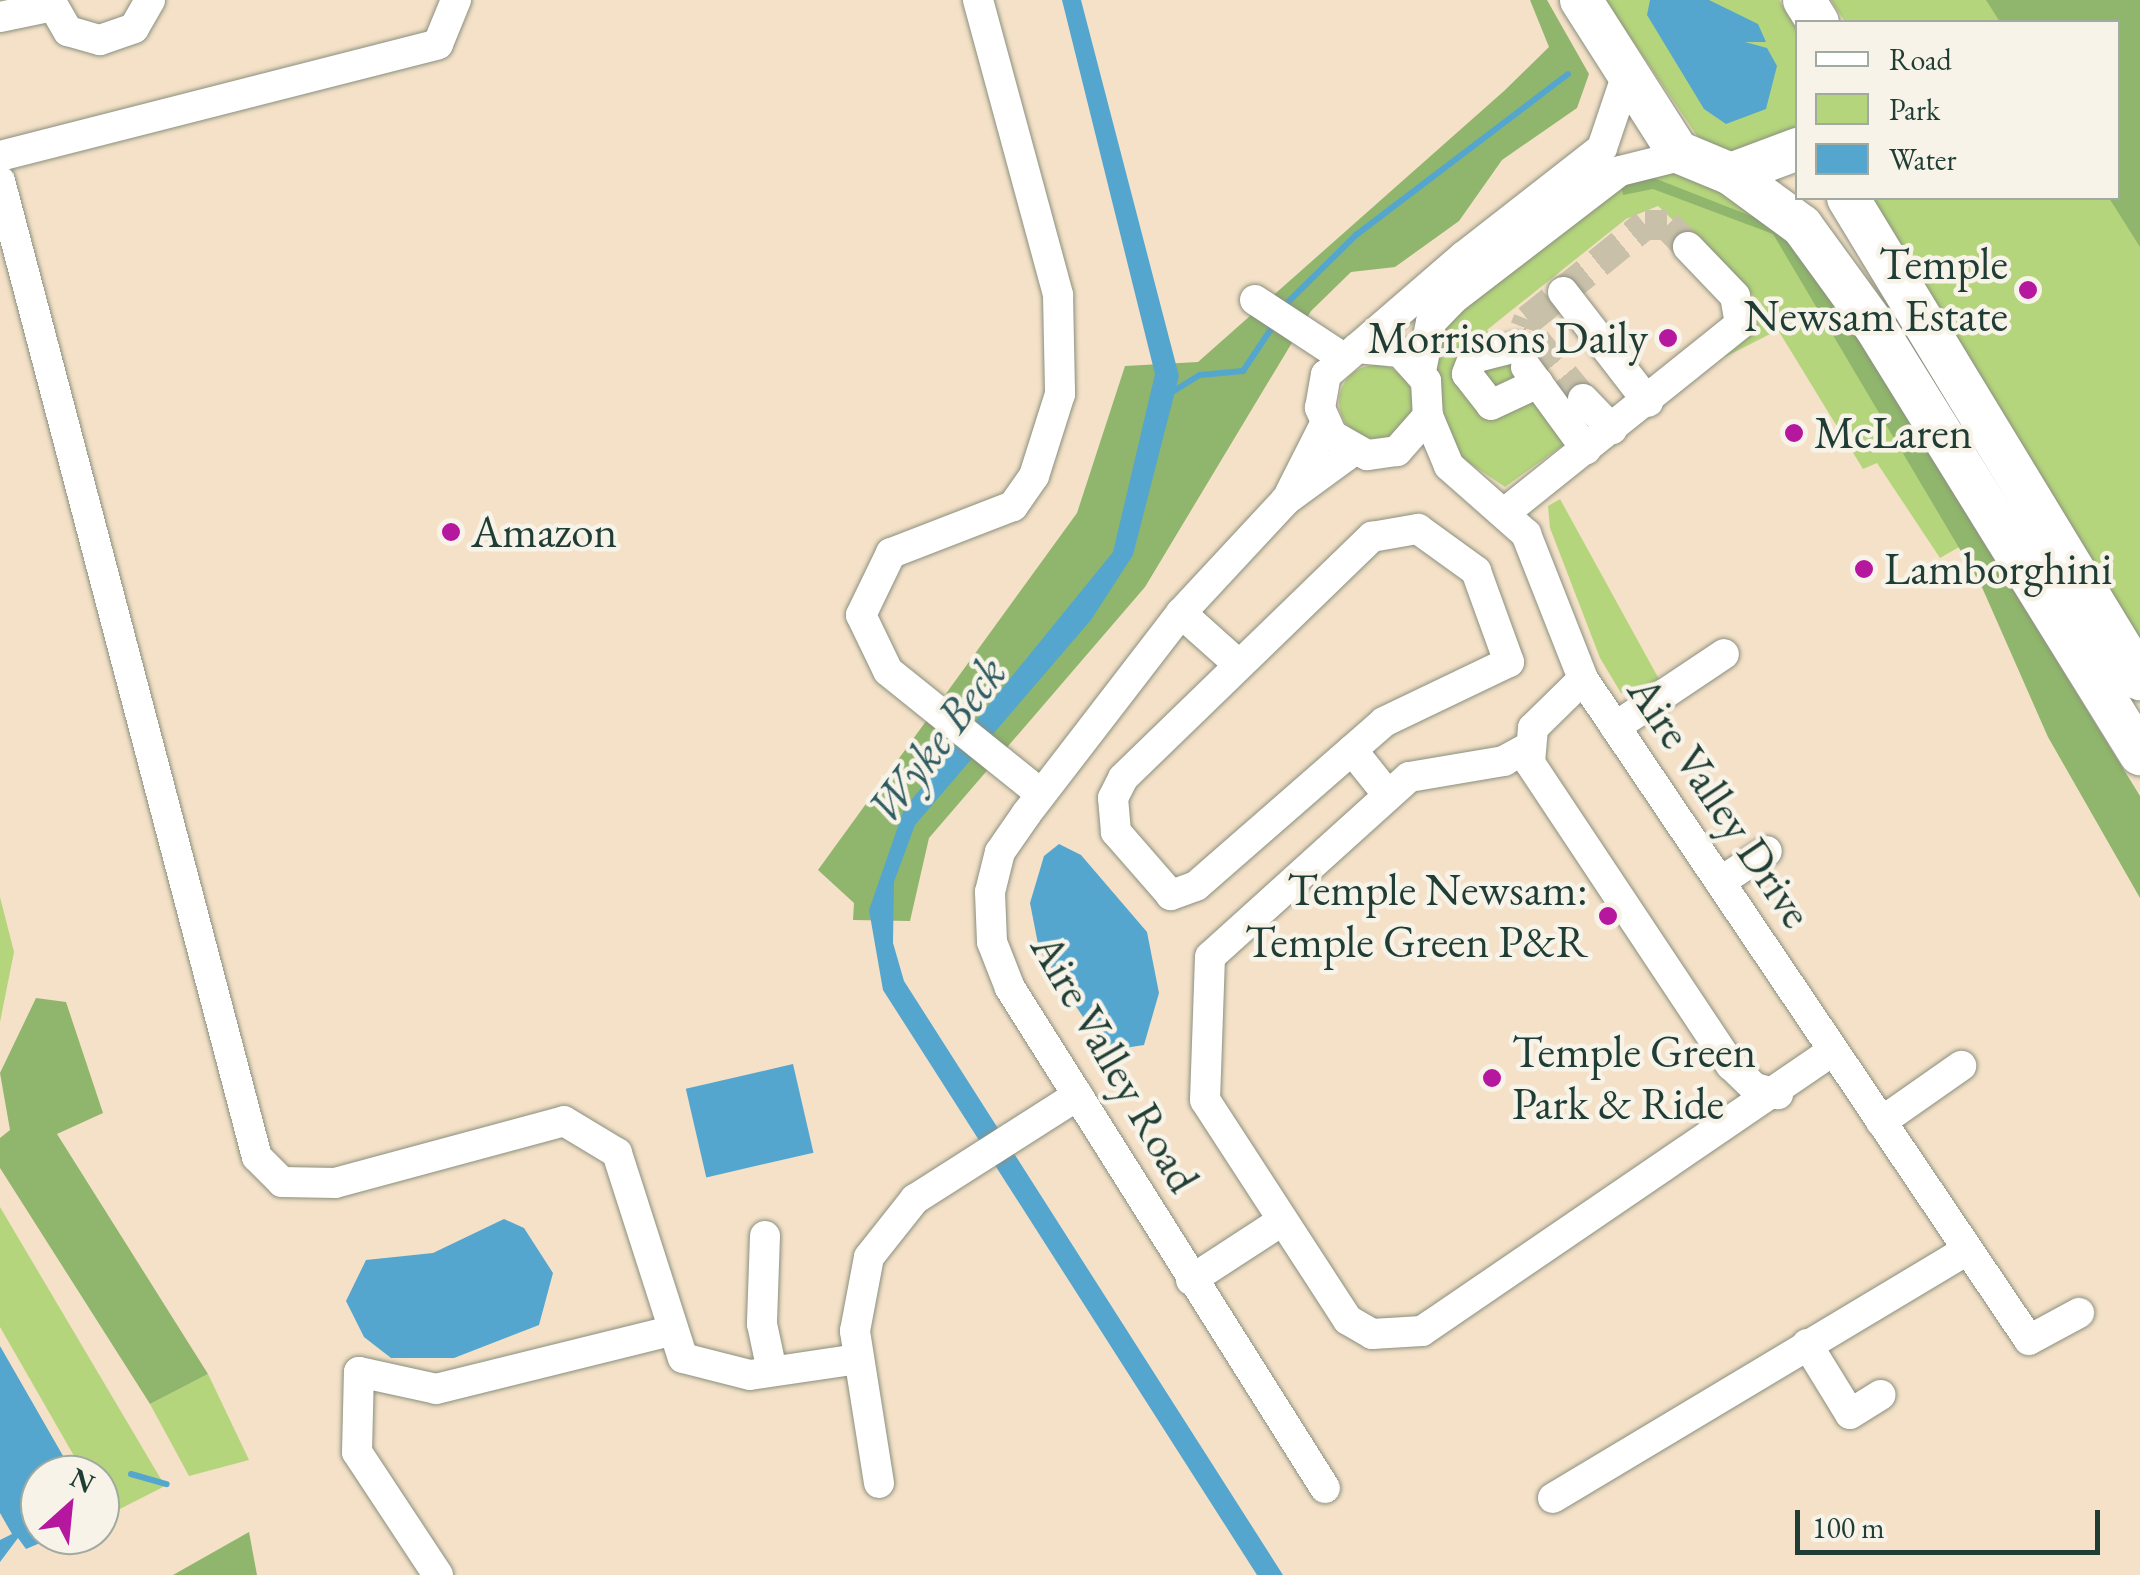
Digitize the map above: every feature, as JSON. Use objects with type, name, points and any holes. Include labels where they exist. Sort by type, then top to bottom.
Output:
[{"type":"highway","points":[[1581,0],[1684,155],[1731,174],[1802,226],[1874,324],[2140,754]]},
{"type":"highway","points":[[1731,174],[1795,149]]},
{"type":"highway","points":[[1849,200],[2140,679]]},
{"type":"street","points":[[0,17],[52,3],[68,31],[100,40],[134,28],[150,0]]},
{"type":"street","points":[[0,156],[438,44],[456,0]]},
{"type":"street","points":[[978,0],[1058,295],[1060,394],[1034,476],[1013,506],[915,540],[874,574],[866,638],[924,702],[1040,794]]},
{"type":"street","points":[[1321,391],[1350,352],[1602,148],[1627,74]]},
{"type":"street","points":[[1255,300],[1288,329],[1321,391],[1325,424],[1353,451],[1396,451],[1428,416],[1421,370],[1431,322],[1452,299],[1620,171],[1684,155]]},
{"type":"street","points":[[0,181],[257,1157],[282,1182],[335,1183],[528,1128],[564,1122],[594,1133],[617,1154],[667,1332],[682,1358],[710,1370],[772,1371],[860,1359]]},
{"type":"street","points":[[1507,511],[1648,402],[1740,324],[1744,311],[1688,247]]},
{"type":"street","points":[[1563,292],[1648,402]]},
{"type":"street","points":[[1288,329],[1350,352],[1386,346],[1421,370]]},
{"type":"street","points":[[1538,383],[1491,405],[1467,374],[1472,358],[1521,338],[1538,383],[1586,449]]},
{"type":"street","points":[[1584,399],[1612,428]]},
{"type":"street","name":"Aire Valley Drive","points":[[1428,416],[1449,466]]},
{"type":"street","name":"Aire Valley Road","points":[[1286,500],[1325,424]]},
{"type":"street","name":"Aire Valley Road","points":[[1325,1488],[1191,1280],[1078,1094],[992,942],[1000,852],[1040,794],[1181,614],[1286,500],[1353,451]]},
{"type":"street","name":"Aire Valley Drive","points":[[1396,451],[1449,466],[1507,511],[1539,561],[1582,679],[2028,1340],[2079,1313]]},
{"type":"street","points":[[1418,530],[1476,571],[1509,662],[1402,710],[1352,750],[1196,886],[1171,895],[1116,832],[1113,798],[1238,664],[1372,537],[1418,530]]},
{"type":"street","points":[[1181,614],[1238,664]]},
{"type":"street","points":[[1614,727],[1724,654]]},
{"type":"street","points":[[1582,679],[1542,715],[1527,748],[1504,761],[1424,769],[1388,795],[1210,956],[1205,1100],[1348,1320],[1372,1334],[1422,1332],[1778,1094],[1833,1051]]},
{"type":"street","points":[[1527,748],[1560,813],[1731,1065],[1755,1088],[1778,1094]]},
{"type":"street","points":[[1352,750],[1388,795]]},
{"type":"street","points":[[1720,882],[1767,851]]},
{"type":"street","points":[[1881,1122],[1960,1066]]},
{"type":"street","points":[[879,1483],[860,1359],[857,1290],[868,1256],[886,1225],[946,1177],[1078,1094]]},
{"type":"street","points":[[1191,1280],[1282,1221]]},
{"type":"street","points":[[766,1236],[762,1324],[772,1371]]},
{"type":"street","points":[[1553,1498],[1968,1250]]},
{"type":"street","points":[[438,1575],[356,1452],[359,1372],[436,1389],[667,1332]]},
{"type":"street","points":[[1807,1344],[1850,1414],[1880,1394]]},
{"type":"green space","points":[[1530,0],[1547,0],[1589,74],[1577,108],[1502,160],[1459,221],[1395,267],[1351,272],[1311,311],[1145,587],[929,838],[910,921],[853,920],[854,903],[818,870],[1077,513],[1125,366],[1198,362],[1504,91],[1549,47]]},
{"type":"green space","points":[[1605,0],[1779,0],[1795,27],[1795,131],[1732,154],[1702,143]]},
{"type":"green space","name":"Temple Newsam Estate","points":[[1831,0],[2140,0],[2140,660],[1866,200],[2120,200],[2120,20],[1844,20]]},
{"type":"green space","points":[[1986,0],[2140,0],[2140,247],[2110,200],[2120,200],[2120,20],[1999,20]]},
{"type":"green space","points":[[1651,163],[1760,205],[1980,535],[1940,558],[1877,463],[1863,469],[1778,330],[1723,358],[1755,332],[1761,303],[1658,206],[1626,219],[1487,330],[1566,443],[1505,487],[1453,452],[1433,363],[1441,326]]},
{"type":"green space","points":[[1654,178],[1779,227],[1850,325],[2140,796],[2140,898],[2048,737],[1981,585],[1773,234],[1653,189],[1623,195],[1621,184]]},
{"type":"green space","points":[[1376,365],[1402,376],[1413,402],[1402,428],[1376,439],[1350,428],[1339,402],[1350,376]]},
{"type":"green space","points":[[1560,499],[1660,681],[1634,695],[1621,693],[1600,658],[1550,528],[1548,506]]},
{"type":"green space","points":[[0,897],[14,952],[0,1022]]},
{"type":"green space","points":[[36,998],[66,1002],[103,1113],[57,1134],[208,1374],[150,1404],[0,1168],[0,1138],[10,1130],[0,1073]]},
{"type":"green space","points":[[0,1207],[165,1486],[120,1509],[120,1455],[74,1455],[0,1327]]},
{"type":"green space","points":[[208,1374],[249,1460],[189,1476],[150,1404]]},
{"type":"green space","points":[[249,1532],[257,1575],[173,1575]]},
{"type":"water","points":[[1062,0],[1081,0],[1179,376],[1133,555],[1091,620],[915,825],[894,882],[893,943],[904,981],[1283,1575],[1257,1575],[883,990],[869,910],[904,809],[1113,552],[1155,374]]},
{"type":"water","points":[[1650,0],[1709,0],[1758,24],[1766,42],[1745,42],[1767,48],[1777,66],[1766,109],[1726,124],[1704,109],[1647,15]]},
{"type":"water","points":[[1059,844],[1081,855],[1147,932],[1159,993],[1144,1045],[1105,1051],[1039,949],[1030,903],[1044,856]]},
{"type":"water","points":[[793,1064],[813,1153],[706,1177],[686,1089]]},
{"type":"water","points":[[504,1219],[524,1228],[553,1273],[539,1325],[454,1358],[391,1358],[364,1337],[346,1301],[366,1260],[433,1253]]},
{"type":"water","points":[[0,1346],[63,1455],[20,1455],[20,1541],[18,1538],[0,1562],[0,1540],[12,1534],[0,1513]]},
{"type":"waterway","points":[[1283,307],[1356,235],[1568,74]]},
{"type":"waterway","points":[[1169,394],[1200,375],[1243,371],[1275,323]]},
{"type":"waterway","points":[[131,1474],[167,1484]]},
{"type":"tunnel","points":[[1583,399],[1525,328],[1528,320],[1645,225],[1667,225],[1688,247]]},
{"type":"place","name":"Temple Newsam Estate","points":[[2028,290]]},
{"type":"place","name":"Morrisons Daily","points":[[1668,338]]},
{"type":"place","name":"McLaren","points":[[1794,433]]},
{"type":"place","name":"Amazon","points":[[451,532]]},
{"type":"place","name":"Lamborghini","points":[[1864,569]]},
{"type":"place","name":"Temple Newsam: Temple Green P&R","points":[[1608,916]]},
{"type":"place","name":"Temple Green Park & Ride","points":[[1492,1078]]},
{"type":"water label","name":"Wyke Beck","points":[[936,740]]}]
